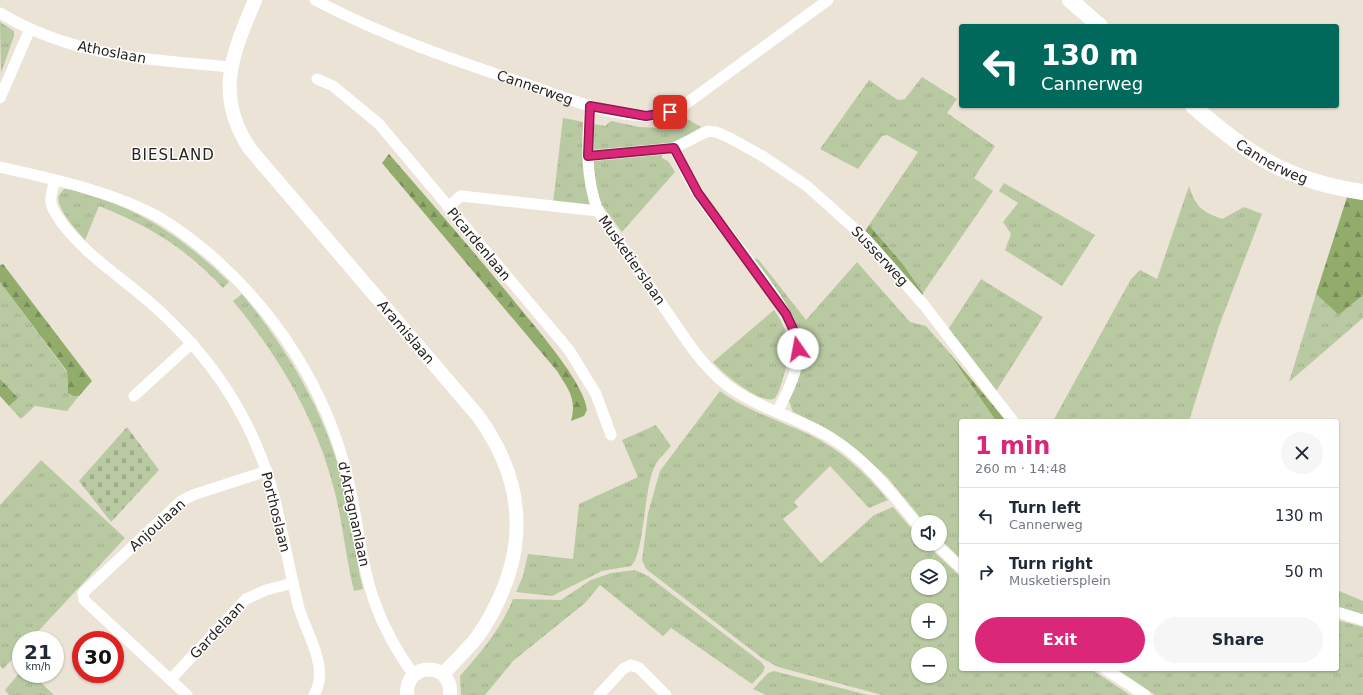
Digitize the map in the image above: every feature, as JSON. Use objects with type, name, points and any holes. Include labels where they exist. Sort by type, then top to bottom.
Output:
[{"type":"main road","points":[[1070,0],[1098,24]]},
{"type":"main road","name":"Cannerweg","points":[[1195,108],[1252,153],[1294,176],[1321,185],[1363,192]]},
{"type":"street","name":"Aramislaan","points":[[255,0],[234,50],[230,67],[228,90],[231,110],[238,129],[250,149],[478,416],[498,448],[507,468],[514,493],[517,510],[516,540],[511,568],[502,592],[478,636],[443,674]]},
{"type":"street","name":"Cannerweg","points":[[315,0],[387,35],[590,106],[646,116],[664,114],[676,110],[715,84],[828,0]]},
{"type":"street","name":"Athoslaan","points":[[0,13],[30,29],[62,42],[104,53],[230,67]]},
{"type":"street","points":[[0,98],[30,29]]},
{"type":"street","name":"Picardenlaan","points":[[317,79],[333,86],[379,124],[569,350],[596,394],[611,435]]},
{"type":"street","points":[[590,106],[588,156],[591,188],[598,211]]},
{"type":"street","name":"Susserweg","points":[[674,148],[704,132],[712,131],[742,144],[790,175],[852,226],[893,268],[924,305],[1011,419]]},
{"type":"street","points":[[588,156],[674,148],[698,193],[755,270],[786,314],[793,327],[798,349],[796,364],[789,386],[777,412]]},
{"type":"street","name":"d'Artagnanlaan","points":[[0,167],[96,191],[151,213],[176,228],[204,250],[240,282],[281,331],[302,363],[330,423],[347,472],[363,561],[375,604],[390,637],[414,675]]},
{"type":"street","name":"Porthoslaan","points":[[55,180],[51,198],[52,207],[68,231],[96,260],[160,311],[192,343],[213,368],[236,402],[248,425],[267,471],[303,624],[318,664],[319,682],[314,695]]},
{"type":"street","name":"Musketierslaan","points":[[448,207],[461,196],[598,211],[699,358],[724,382],[737,392],[750,400],[816,430],[855,455],[880,479],[911,517]]},
{"type":"street","points":[[134,396],[192,343]]},
{"type":"street","name":"Anjoulaan","points":[[171,680],[84,600],[83,594],[181,501],[192,495],[267,471]]},
{"type":"street","points":[[943,551],[959,566]]},
{"type":"street","name":"Gardelaan","points":[[171,680],[246,599],[266,590],[293,583]]},
{"type":"street","points":[[1339,613],[1363,620]]},
{"type":"street","points":[[599,695],[623,669],[631,665],[639,668],[666,695]]},
{"type":"street","points":[[407,695],[408,684],[414,675],[428,669],[443,674],[449,684],[450,695]]},
{"type":"street","points":[[1109,671],[1145,695]]},
{"type":"street","points":[[171,680],[187,695]]},
{"type":"green space","points":[[0,22],[14,31],[14,36],[1,73]]},
{"type":"green space","points":[[922,77],[957,99],[947,113],[995,146],[974,178],[993,191],[923,293],[902,263],[869,225],[918,152],[887,135],[882,136],[858,169],[820,149],[869,80],[898,100],[905,99]]},
{"type":"green space","points":[[563,118],[605,126],[611,121],[639,127],[661,128],[686,118],[701,127],[676,142],[662,145],[662,158],[668,161],[675,172],[622,232],[602,205],[594,208],[553,203]]},
{"type":"green space","points":[[389,154],[487,268],[559,357],[578,386],[584,399],[587,410],[584,416],[571,421],[573,413],[572,400],[568,389],[557,371],[382,163]]},
{"type":"green space","points":[[1004,183],[1095,235],[1062,286],[1005,250],[1011,234],[1003,222],[1018,203],[999,191]]},
{"type":"green space","points":[[1189,186],[1197,204],[1204,211],[1222,219],[1244,207],[1262,214],[1219,326],[1190,419],[1054,419],[1131,279],[1140,270],[1157,279]]},
{"type":"green space","points":[[64,189],[111,202],[148,220],[165,230],[198,254],[229,282],[223,288],[194,261],[151,230],[99,206],[85,240],[67,218],[60,205],[58,200],[59,195]]},
{"type":"green space","points":[[1347,197],[1363,199],[1363,295],[1339,315],[1316,294]]},
{"type":"green space","points":[[869,225],[902,263],[923,293],[922,298],[864,233]]},
{"type":"green space","points":[[752,258],[758,259],[806,320],[857,262],[910,322],[926,326],[947,350],[995,419],[959,419],[959,557],[947,546],[947,515],[918,515],[888,478],[857,450],[824,427],[793,412],[789,401],[795,385],[803,351],[801,337],[793,317]]},
{"type":"green space","points":[[3,264],[92,381],[79,396],[73,396],[68,393],[67,371],[0,282],[0,265]]},
{"type":"green space","points":[[981,279],[1043,317],[995,393],[947,331]]},
{"type":"green space","points":[[0,282],[67,372],[67,384],[70,395],[79,396],[67,411],[35,406],[21,419],[9,406],[17,398],[0,379]]},
{"type":"green space","points":[[242,294],[260,316],[291,362],[318,411],[338,464],[345,491],[363,589],[354,591],[335,493],[318,440],[295,391],[281,368],[266,345],[233,301]]},
{"type":"green space","points":[[1316,294],[1339,315],[1363,295],[1363,318],[1289,382]]},
{"type":"green space","points":[[774,310],[786,334],[788,342],[788,360],[778,393],[775,398],[769,399],[761,398],[742,387],[713,362]]},
{"type":"green space","points":[[947,350],[1004,419],[995,419]]},
{"type":"green space","points":[[0,379],[18,398],[9,406],[0,396]]},
{"type":"green space","points":[[720,391],[752,410],[808,434],[831,447],[861,471],[888,500],[869,508],[830,466],[794,502],[798,507],[783,519],[821,563],[874,515],[893,507],[911,528],[911,551],[933,551],[942,559],[911,559],[911,595],[947,595],[947,564],[959,575],[959,671],[1094,671],[1130,695],[882,695],[778,667],[762,658],[646,569],[642,560],[648,513],[660,471]]},
{"type":"green space","points":[[656,425],[671,446],[657,462],[654,468],[648,491],[639,549],[631,566],[602,571],[552,596],[516,592],[523,576],[528,554],[573,559],[579,504],[638,477],[622,440]]},
{"type":"green space","points":[[127,427],[159,470],[111,522],[79,481]]},
{"type":"green space","points":[[41,460],[125,538],[38,631],[12,631],[12,660],[3,669],[0,666],[0,505]]},
{"type":"green space","points":[[635,570],[648,576],[761,662],[765,667],[763,672],[752,684],[671,628],[663,636],[600,585],[585,603],[513,661],[485,695],[461,695],[460,676],[483,649],[503,620],[513,599],[561,600],[591,580],[611,573]]},
{"type":"green space","points":[[1339,591],[1363,601],[1363,617],[1339,610]]},
{"type":"green space","points":[[1339,621],[1363,627],[1363,695],[1155,695],[1120,671],[1339,671]]},
{"type":"green space","points":[[774,671],[870,695],[766,695],[753,689],[768,673]]},
{"type":"green space","points":[[12,682],[12,683],[41,683],[54,695],[9,695],[5,690]]},
{"type":"district","name":"BIESLAND","points":[[173,155]]},
{"type":"route","points":[[670,112],[656,116],[646,116],[590,106],[588,156],[674,148],[698,193],[786,314],[793,327],[798,349]]}]
